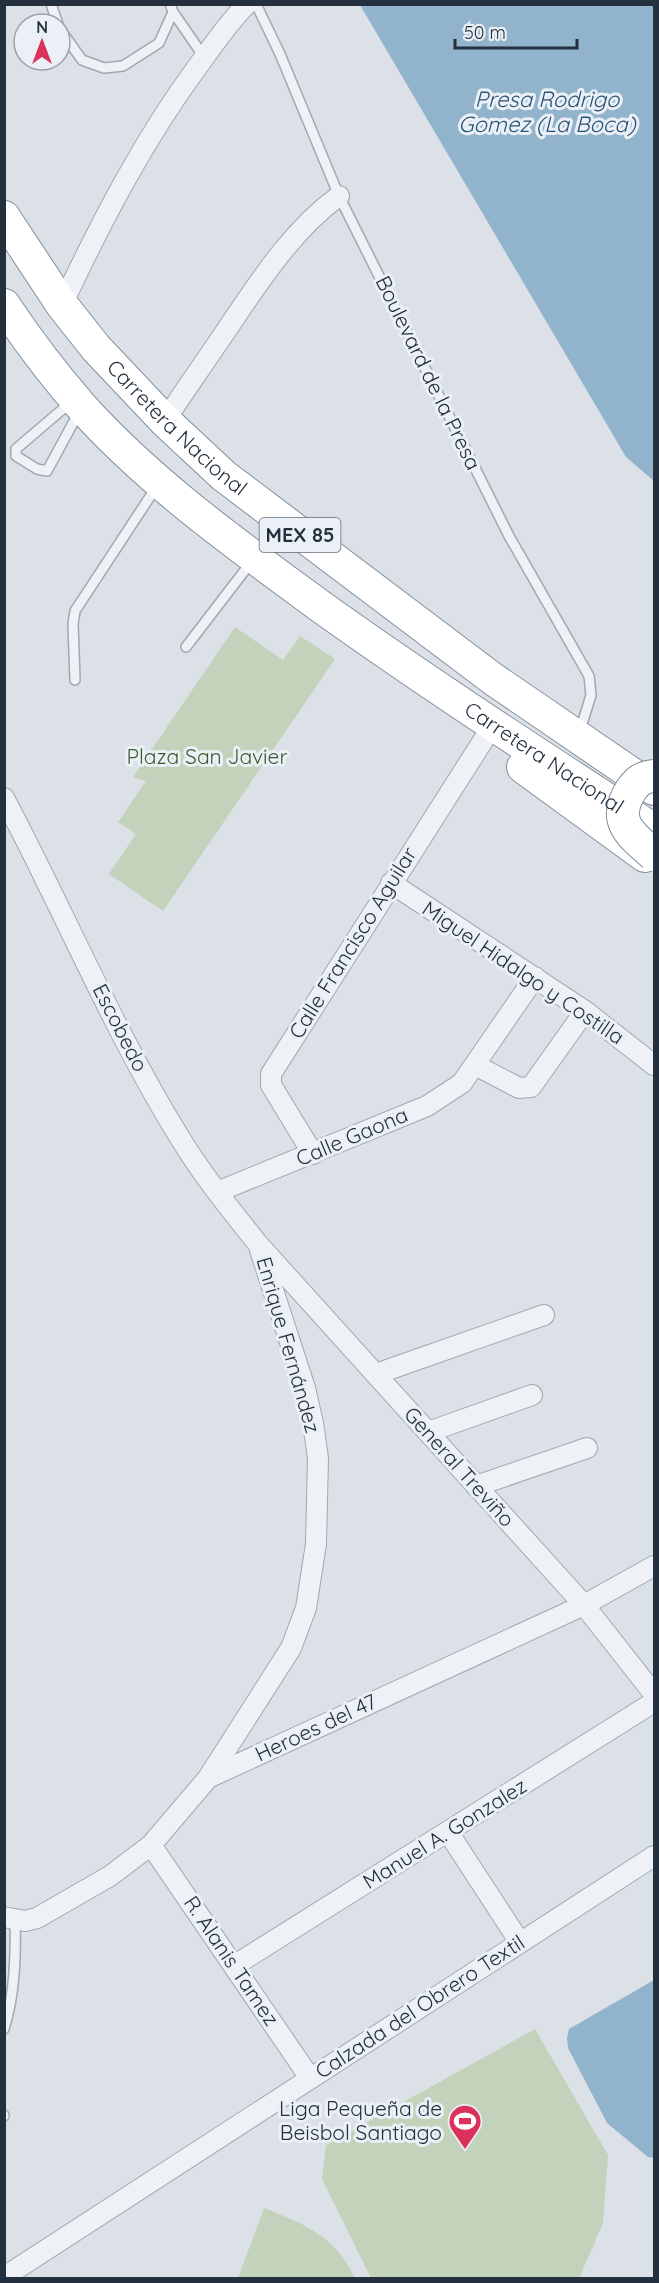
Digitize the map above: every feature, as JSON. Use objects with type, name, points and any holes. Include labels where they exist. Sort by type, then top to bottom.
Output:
[{"type":"highway","name":"Carretera Nacional","points":[[4,217],[62,305],[111,365],[165,421],[224,476],[493,678],[654,789]]},
{"type":"highway","name":"Carretera Nacional","points":[[4,305],[46,365],[78,403],[160,482],[255,558],[478,723],[654,830]]},
{"type":"highway","name":"MEX 85","points":[[478,723],[501,750],[654,863]]},
{"type":"highway","points":[[654,776],[640,780],[634,785],[627,796],[622,815],[628,832],[654,855]]},
{"type":"street","points":[[62,305],[126,179],[172,101],[232,19],[246,4]]},
{"type":"street","points":[[165,421],[185,388],[267,271],[310,220],[339,196]]},
{"type":"street","name":"Calle Francisco Aguilar","points":[[313,1154],[272,1085],[271,1074],[391,883],[478,723]]},
{"type":"street","name":"Escobedo","points":[[4,798],[148,1084],[180,1140],[258,1244]]},
{"type":"street","name":"Miguel Hidalgo y Costilla","points":[[391,883],[585,1011],[654,1065]]},
{"type":"street","name":"Calle Gaona","points":[[217,1192],[427,1106],[462,1083],[535,977]]},
{"type":"street","points":[[475,1065],[519,1088],[531,1087],[585,1011]]},
{"type":"street","name":"General Treviño","points":[[258,1244],[584,1605],[654,1694]]},
{"type":"street","name":"Enrique Fernández","points":[[208,1778],[291,1648],[306,1608],[316,1544],[318,1458],[314,1423],[258,1244]]},
{"type":"street","points":[[376,1374],[544,1315]]},
{"type":"street","points":[[428,1432],[532,1395]]},
{"type":"street","points":[[476,1486],[587,1448]]},
{"type":"street","name":"Heroes del 47","points":[[10,1919],[25,1921],[38,1918],[110,1876],[151,1845],[208,1778],[584,1605],[654,1566]]},
{"type":"street","name":"Manuel A. Gonzalez","points":[[235,1965],[654,1702]]},
{"type":"street","points":[[447,1832],[519,1941]]},
{"type":"street","name":"R. Alanis Tamez","points":[[151,1845],[310,2078]]},
{"type":"street","name":"Calzada del Obrero Textil","points":[[4,2277],[519,1941],[654,1856]]},
{"type":"lane","name":"Boulevard de la Presa","points":[[256,4],[280,54],[339,196],[509,536],[589,676],[591,695],[578,736]]},
{"type":"lane","points":[[172,8],[204,57]]},
{"type":"lane","points":[[72,46],[82,60],[104,68],[123,66],[159,43],[172,8]]},
{"type":"lane","points":[[78,403],[46,471],[37,469],[16,456],[16,449],[78,403]]},
{"type":"lane","points":[[75,680],[73,624],[75,611],[160,482]]},
{"type":"lane","points":[[186,647],[255,558]]},
{"type":"lane","points":[[4,2029],[9,2015],[16,1951],[10,1919]]},
{"type":"green space","name":"Plaza San Javier","points":[[235,627],[283,660],[300,636],[335,659],[163,911],[109,874],[136,834],[118,822],[146,781],[133,777]]},
{"type":"green space","name":"Liga Pequeña de Beisbol Santiago","points":[[535,2029],[608,2155],[603,2223],[580,2276],[576,2278],[371,2278],[322,2179],[326,2145]]},
{"type":"green space","points":[[264,2208],[306,2226],[328,2241],[347,2263],[355,2278],[238,2278]]},
{"type":"water","name":"Presa Rodrigo Gomez (La Boca)","points":[[360,5],[654,5],[654,481],[626,457]]},
{"type":"water","points":[[654,1980],[654,2158],[648,2157],[607,2123],[568,2048],[567,2038],[569,2029]]},
{"type":"place","name":"Liga Pequeña de Beisbol Santiago","points":[[465,2150]]}]
